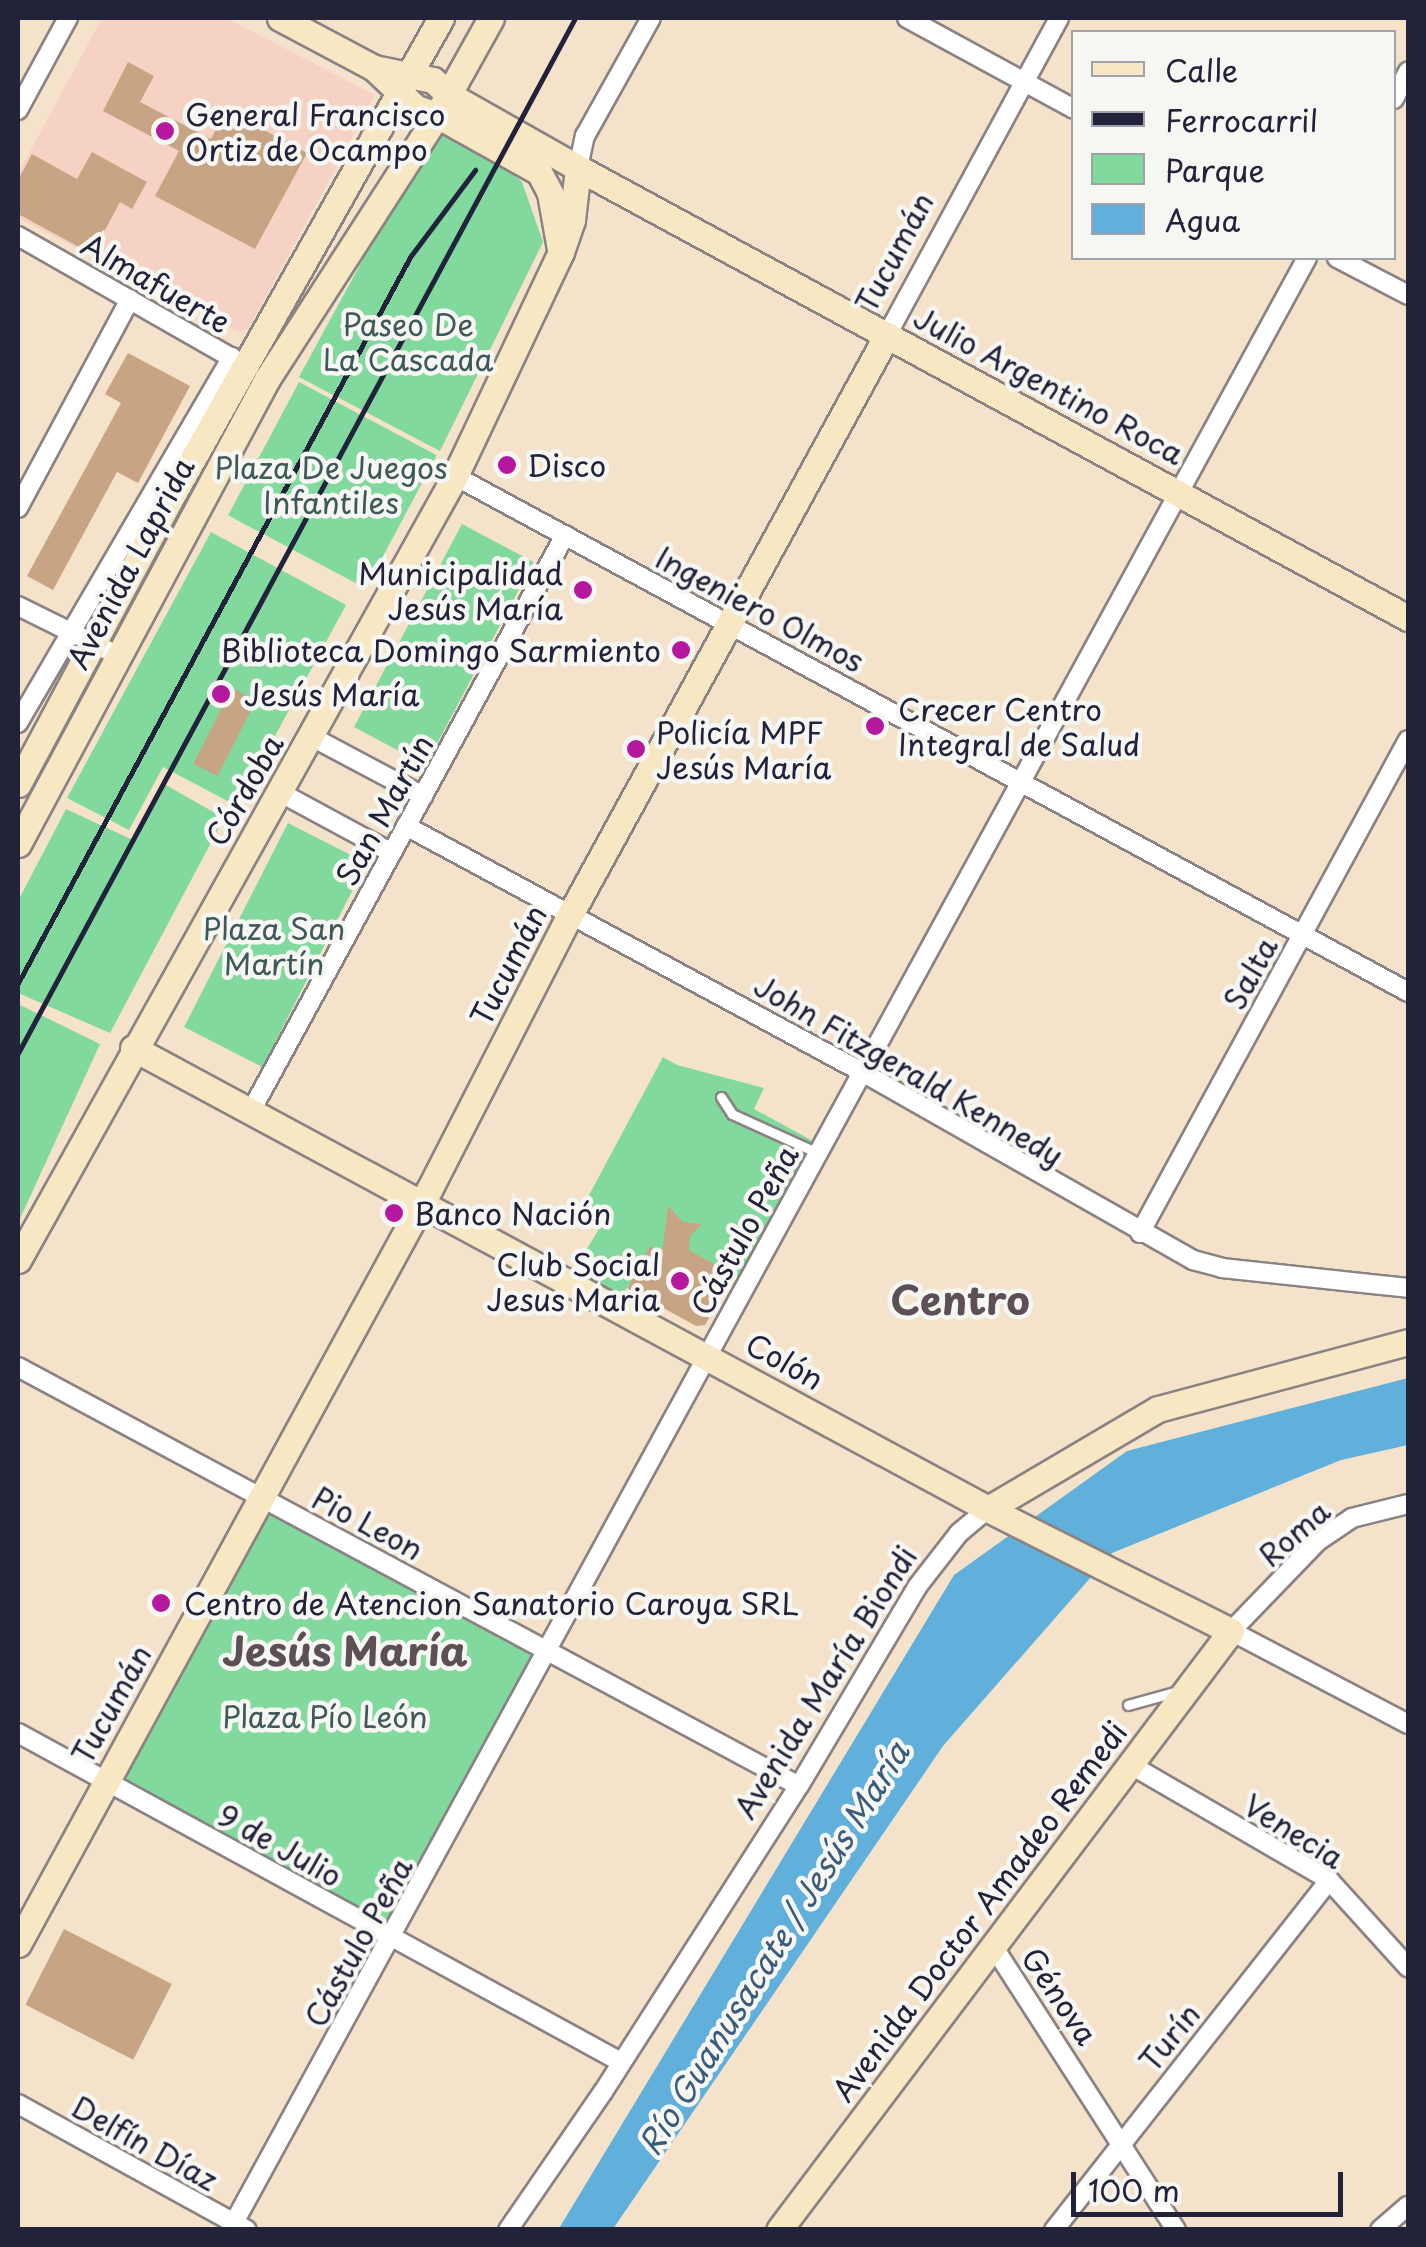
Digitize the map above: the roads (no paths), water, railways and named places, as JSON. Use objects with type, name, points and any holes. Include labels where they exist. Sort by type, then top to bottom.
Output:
[{"type":"street","points":[[18,110],[68,18]]},
{"type":"street","points":[[280,18],[404,83],[433,80],[443,105],[540,172],[550,193],[561,252]]},
{"type":"street","name":"Avenida Laprida","points":[[18,844],[106,649],[249,367],[441,18]]},
{"type":"street","name":"Avenida Laprida","points":[[249,367],[443,105],[491,18]]},
{"type":"street","name":"Córdoba","points":[[18,1260],[455,476],[561,252],[572,220],[585,136],[651,18]]},
{"type":"street","points":[[907,18],[1071,107]]},
{"type":"street","name":"Tucumán","points":[[18,1944],[423,1202],[571,912],[1059,18]]},
{"type":"street","points":[[1396,95],[1408,72]]},
{"type":"street","name":"Julio Argentino Roca","points":[[443,105],[578,168],[1408,618]]},
{"type":"street","name":"Almafuerte","points":[[18,236],[249,367]]},
{"type":"street","name":"Cástulo Peña","points":[[237,2227],[548,1648],[1306,260]]},
{"type":"street","points":[[1340,260],[1408,295]]},
{"type":"street","points":[[18,508],[130,299]]},
{"type":"street","points":[[18,723],[71,631],[249,367]]},
{"type":"street","name":"Ingeniero Olmos","points":[[455,476],[1408,992]]},
{"type":"street","name":"San Martín","points":[[251,1110],[565,535]]},
{"type":"street","points":[[18,606],[106,649]]},
{"type":"street","name":"Avenida Laprida","points":[[18,784],[106,649]]},
{"type":"street","points":[[312,737],[423,796]]},
{"type":"street","name":"Salta","points":[[1140,1232],[1408,740]]},
{"type":"street","points":[[281,793],[392,852]]},
{"type":"street","name":"John Fitzgerald Kennedy","points":[[406,826],[862,1072],[1193,1260],[1222,1268],[1408,1288]]},
{"type":"street","name":"Colón","points":[[133,1048],[998,1514],[1408,1724]]},
{"type":"street","name":"Avenida María Biondi","points":[[508,2230],[799,1786],[917,1587],[959,1533],[998,1514],[1158,1409],[1408,1342]]},
{"type":"street","name":"Pio Leon","points":[[18,1367],[799,1786]]},
{"type":"street","name":"Roma","points":[[1232,1631],[1318,1541],[1352,1518],[1408,1504]]},
{"type":"street","name":"Avenida Doctor Amadeo Remedi","points":[[779,2230],[1232,1631]]},
{"type":"street","name":"9 de Julio","points":[[18,1732],[621,2062]]},
{"type":"street","name":"Venecia","points":[[1131,1764],[1329,1880],[1408,1967]]},
{"type":"street","name":"Turín","points":[[1054,2230],[1329,1880]]},
{"type":"street","name":"Génova","points":[[994,1946],[1122,2140],[1176,2230]]},
{"type":"street","name":"Delfín Díaz","points":[[18,2104],[237,2227]]},
{"type":"street","points":[[1380,2230],[1408,2206]]},
{"type":"lane","points":[[721,1098],[732,1114],[818,1154]]},
{"type":"lane","points":[[1128,1704],[1187,1689]]},
{"type":"water","name":"Río Guanusacate / Jesús María","points":[[1408,1378],[1408,1445],[1341,1460],[1112,1553],[943,1746],[613,2229],[558,2230],[954,1575],[1127,1451]]},
{"type":"railway","points":[[18,1053],[575,18]]},
{"type":"railway","points":[[18,983],[410,257],[475,170]]},
{"type":"place","name":"General Francisco Ortiz de Ocampo","points":[[165,131]]},
{"type":"place","name":"Disco","points":[[507,465]]},
{"type":"place","name":"Municipalidad Jesús María","points":[[583,590]]},
{"type":"place","name":"Biblioteca Domingo Sarmiento","points":[[681,650]]},
{"type":"place","name":"Jesús María","points":[[221,694]]},
{"type":"place","name":"Crecer Centro Integral de Salud","points":[[875,726]]},
{"type":"place","name":"Policía MPF Jesús María","points":[[636,749]]},
{"type":"place","name":"Banco Nación","points":[[394,1213]]},
{"type":"place","name":"Club Social Jesus Maria","points":[[680,1281]]},
{"type":"place","name":"Centro de Atencion Sanatorio Caroya SRL","points":[[161,1603]]},
{"type":"district","name":"Centro","points":[[960,1299]]},
{"type":"district","name":"Jesús María","points":[[345,1650]]},
{"type":"park label","name":"Paseo De La Cascada","points":[[408,341]]},
{"type":"park label","name":"Plaza De Juegos Infantiles","points":[[331,484]]},
{"type":"park label","name":"Plaza San Martín","points":[[274,945]]},
{"type":"park label","name":"Plaza Pío León","points":[[325,1716]]}]
